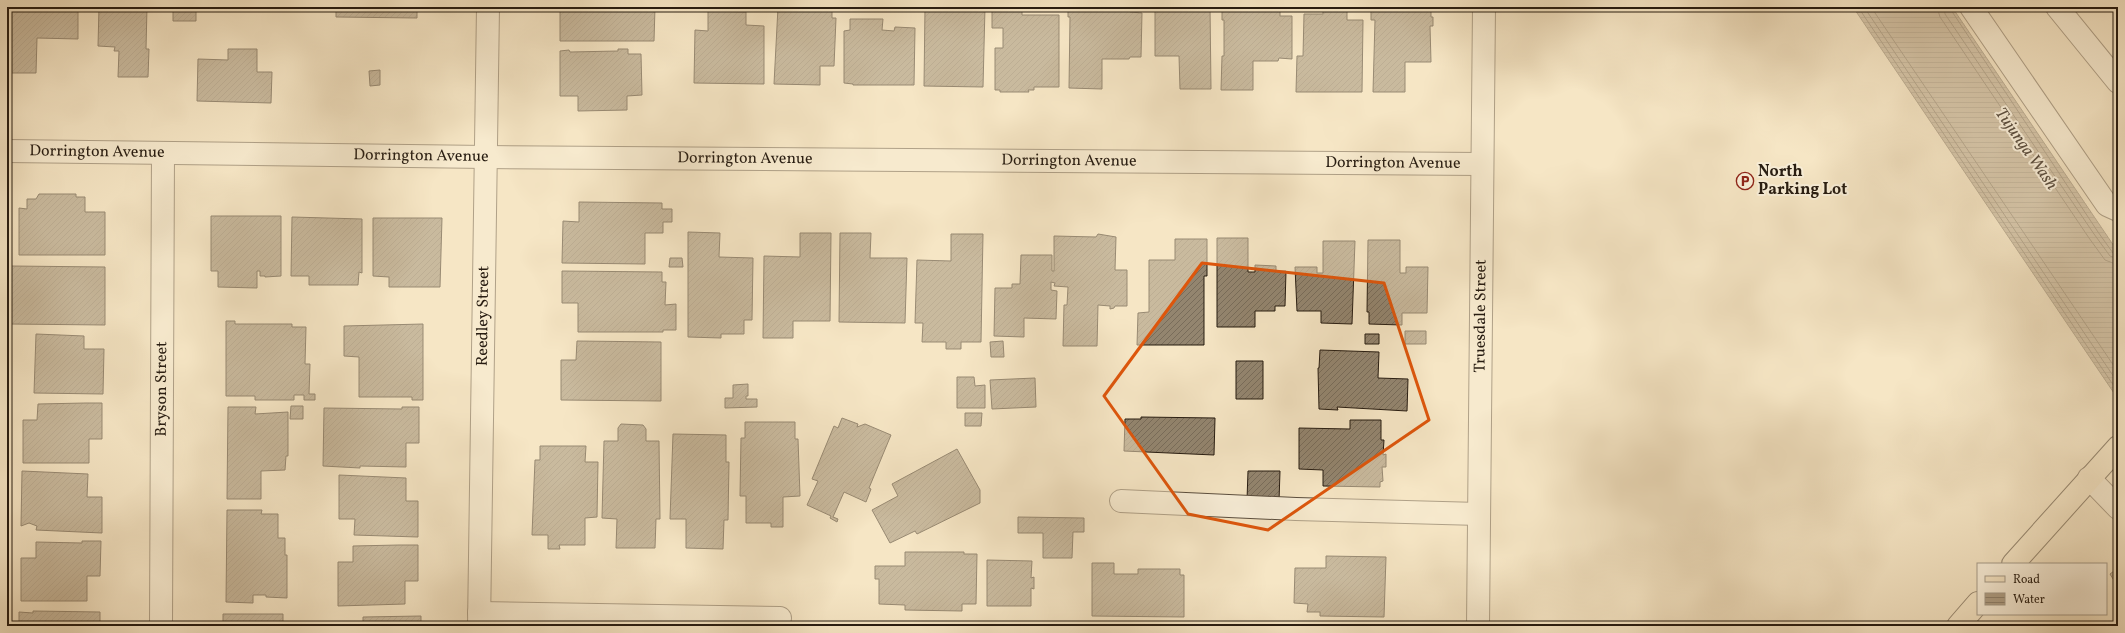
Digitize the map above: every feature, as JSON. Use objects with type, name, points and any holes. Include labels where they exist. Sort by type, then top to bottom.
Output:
[{"type":"main road","points":[[2014,563],[2112,454]]},
{"type":"main road","points":[[1958,626],[1977,604]]},
{"type":"street","name":"Reedley Street","points":[[479,620],[488,7]]},
{"type":"street","name":"Truesdale Street","points":[[1478,626],[1484,7]]},
{"type":"street","points":[[1972,7],[2114,212]]},
{"type":"street","points":[[2057,7],[2117,77]]},
{"type":"street","name":"Dorrington Avenue","points":[[7,151],[486,158],[1482,164]]},
{"type":"street","name":"Bryson Street","points":[[161,626],[163,153]]},
{"type":"street","points":[[2089,478],[2118,508]]},
{"type":"street","points":[[1121,501],[1296,509],[1479,514]]},
{"type":"street","points":[[479,620],[780,618]]},
{"type":"highlighted area","points":[[1202,263],[1384,283],[1429,420],[1268,530],[1188,514],[1104,396]]},
{"type":"water","name":"Tujunga Wash","points":[[1853,7],[1952,7],[2118,252],[2118,399]]},
{"type":"building","points":[[7,7],[78,7],[78,39],[37,38],[36,73],[7,73]]},
{"type":"building","points":[[99,7],[147,7],[146,49],[149,49],[148,77],[118,77],[119,51],[114,51],[115,47],[98,46]]},
{"type":"building","points":[[173,7],[196,7],[196,21],[173,21]]},
{"type":"building","points":[[336,7],[417,7],[417,18],[336,17]]},
{"type":"building","points":[[560,7],[655,7],[654,41],[560,41]]},
{"type":"building","points":[[778,7],[832,7],[832,18],[836,18],[834,66],[820,66],[820,85],[774,84]]},
{"type":"building","points":[[925,7],[985,7],[983,87],[924,86]]},
{"type":"building","points":[[992,7],[1022,7],[1022,15],[1059,15],[1059,87],[1034,87],[1034,90],[1028,90],[1029,92],[1000,92],[1000,90],[995,90],[995,48],[1003,48],[1003,28],[992,28]]},
{"type":"building","points":[[1068,7],[1130,7],[1130,12],[1142,13],[1141,57],[1130,57],[1129,59],[1102,59],[1102,89],[1069,88],[1070,17],[1068,17]]},
{"type":"building","points":[[1155,7],[1210,7],[1211,89],[1180,89],[1179,56],[1155,56]]},
{"type":"building","points":[[1222,7],[1280,7],[1280,16],[1292,16],[1292,59],[1279,58],[1278,61],[1253,61],[1253,90],[1221,90],[1222,56],[1224,56],[1224,20],[1222,20]]},
{"type":"building","points":[[1323,7],[1347,7],[1347,20],[1363,20],[1362,92],[1296,92],[1297,56],[1303,56],[1304,14],[1323,14]]},
{"type":"building","points":[[1371,7],[1431,7],[1433,26],[1430,26],[1431,62],[1405,62],[1405,92],[1373,92],[1375,20],[1371,20]]},
{"type":"building","points":[[708,11],[746,12],[746,25],[764,26],[764,84],[694,83],[695,30],[708,31]]},
{"type":"building","points":[[850,19],[883,19],[882,30],[894,31],[895,27],[915,28],[914,85],[853,85],[844,83],[844,31],[850,30]]},
{"type":"building","points":[[228,49],[257,49],[257,72],[272,72],[271,103],[197,101],[198,59],[228,60]]},
{"type":"building","points":[[618,49],[628,49],[628,54],[641,54],[642,95],[627,96],[627,110],[578,111],[578,96],[560,96],[560,51],[618,51]]},
{"type":"building","points":[[380,70],[380,85],[370,86],[369,71]]},
{"type":"building","points":[[39,194],[76,194],[76,197],[85,197],[85,212],[105,212],[105,255],[19,255],[19,208],[27,209],[27,199],[36,199]]},
{"type":"building","points":[[579,202],[662,203],[662,209],[672,209],[672,222],[663,222],[663,233],[645,233],[645,264],[562,263],[563,221],[579,222]]},
{"type":"building","points":[[211,216],[281,216],[281,276],[260,276],[260,271],[257,271],[257,288],[218,287],[218,271],[211,271]]},
{"type":"building","points":[[292,217],[362,219],[362,273],[359,272],[358,285],[309,285],[309,276],[291,276]]},
{"type":"building","points":[[373,218],[442,218],[440,287],[389,287],[389,277],[373,276]]},
{"type":"building","points":[[688,232],[720,233],[719,257],[753,258],[752,320],[744,320],[744,334],[721,334],[721,338],[688,337]]},
{"type":"building","points":[[800,233],[831,233],[830,321],[793,321],[793,338],[763,338],[764,256],[800,257]]},
{"type":"building","points":[[840,233],[871,233],[870,258],[907,258],[905,323],[839,322]]},
{"type":"building","points":[[951,234],[983,234],[981,342],[961,342],[961,349],[946,349],[946,342],[922,342],[923,323],[915,323],[917,260],[951,261]]},
{"type":"building","points":[[1098,234],[1116,237],[1115,270],[1127,270],[1127,306],[1115,306],[1114,308],[1110,309],[1110,306],[1098,305],[1097,346],[1063,346],[1064,305],[1067,305],[1068,287],[1054,286],[1055,283],[1051,282],[1051,290],[1057,291],[1056,319],[1024,318],[1024,337],[994,336],[995,288],[1012,288],[1012,284],[1020,284],[1021,255],[1052,255],[1052,271],[1054,271],[1054,236],[1096,237]]},
{"type":"building","points":[[1217,238],[1248,238],[1248,272],[1255,272],[1255,265],[1276,266],[1276,271],[1286,271],[1285,306],[1275,306],[1275,311],[1255,311],[1255,327],[1217,327]]},
{"type":"building","points":[[1175,239],[1207,239],[1207,276],[1204,276],[1204,345],[1137,345],[1138,313],[1149,312],[1149,260],[1175,260]]},
{"type":"building","points":[[1368,240],[1400,240],[1400,273],[1406,273],[1406,267],[1428,267],[1427,313],[1402,313],[1402,325],[1369,324],[1369,312],[1367,312]]},
{"type":"building","points":[[1323,241],[1355,241],[1352,324],[1321,323],[1321,311],[1297,311],[1295,267],[1317,267],[1317,273],[1323,273]]},
{"type":"building","points":[[670,258],[682,258],[683,267],[669,267]]},
{"type":"building","points":[[11,266],[105,267],[105,325],[9,324]]},
{"type":"building","points":[[562,271],[662,272],[662,282],[666,282],[665,305],[676,304],[676,330],[663,330],[663,332],[578,332],[578,303],[562,303]]},
{"type":"building","points":[[226,321],[235,321],[235,324],[292,324],[292,327],[306,327],[305,364],[310,364],[309,394],[315,394],[315,400],[304,400],[304,395],[294,395],[294,400],[255,400],[255,396],[226,396]]},
{"type":"building","points":[[423,324],[423,400],[412,400],[412,397],[359,397],[359,357],[344,356],[344,326]]},
{"type":"building","points":[[1405,331],[1426,331],[1426,344],[1405,344]]},
{"type":"building","points":[[36,334],[84,336],[84,349],[104,349],[103,394],[34,393]]},
{"type":"building","points":[[1365,334],[1379,334],[1379,344],[1365,344]]},
{"type":"building","points":[[577,341],[661,342],[661,401],[561,400],[561,360],[576,360]]},
{"type":"building","points":[[1003,341],[1004,357],[991,357],[990,342]]},
{"type":"building","points":[[1320,350],[1379,352],[1378,378],[1408,379],[1407,411],[1337,407],[1338,410],[1319,409],[1318,368]]},
{"type":"building","points":[[1236,361],[1263,361],[1263,399],[1236,399]]},
{"type":"building","points":[[957,377],[974,377],[975,386],[985,385],[985,408],[957,408]]},
{"type":"building","points":[[1035,378],[1036,407],[992,409],[990,380]]},
{"type":"building","points":[[748,384],[748,396],[746,396],[746,399],[757,399],[757,407],[725,408],[725,398],[733,398],[733,385]]},
{"type":"building","points":[[102,403],[102,439],[89,439],[89,463],[23,463],[23,420],[37,420],[38,404]]},
{"type":"building","points":[[291,406],[303,406],[303,419],[290,419]]},
{"type":"building","points":[[228,407],[256,407],[255,414],[288,412],[288,456],[286,456],[285,470],[261,471],[261,499],[227,499]]},
{"type":"building","points":[[402,407],[419,407],[419,443],[406,443],[406,467],[360,466],[360,468],[323,466],[324,408],[402,409]]},
{"type":"building","points":[[965,413],[982,413],[981,426],[965,426]]},
{"type":"building","points":[[1141,417],[1215,418],[1214,455],[1124,451],[1125,419],[1141,419]]},
{"type":"building","points":[[842,418],[858,424],[857,427],[865,424],[891,435],[869,488],[871,489],[866,502],[844,492],[833,517],[838,519],[837,522],[830,518],[831,516],[807,505],[818,481],[812,479],[834,426],[838,428]]},
{"type":"building","points":[[1350,420],[1381,420],[1381,440],[1384,440],[1383,455],[1386,454],[1386,467],[1382,467],[1383,481],[1380,482],[1380,487],[1323,486],[1323,470],[1299,469],[1299,428],[1350,429]]},
{"type":"building","points":[[745,422],[795,422],[795,439],[798,439],[800,496],[783,497],[783,527],[771,527],[771,523],[746,523],[746,496],[740,496],[741,438],[745,438]]},
{"type":"building","points":[[621,424],[643,425],[646,429],[646,441],[659,441],[660,519],[656,519],[655,548],[616,548],[617,519],[602,518],[604,441],[618,441],[618,428]]},
{"type":"building","points":[[673,434],[726,435],[726,462],[729,462],[728,520],[724,520],[723,549],[686,548],[686,519],[670,519]]},
{"type":"building","points":[[540,446],[586,446],[585,462],[598,462],[597,517],[585,518],[585,545],[559,545],[560,549],[548,549],[548,535],[532,535],[535,460],[540,460]]},
{"type":"building","points":[[957,449],[980,490],[980,503],[917,534],[915,531],[890,543],[872,510],[898,496],[892,484]]},
{"type":"building","points":[[22,471],[88,474],[87,497],[102,497],[102,533],[36,530],[37,526],[29,523],[21,526]]},
{"type":"building","points":[[1248,471],[1280,471],[1279,501],[1247,500]]},
{"type":"building","points":[[339,475],[406,478],[406,501],[418,501],[418,537],[354,535],[355,519],[339,519]]},
{"type":"building","points":[[227,510],[262,510],[261,514],[278,514],[278,538],[285,538],[285,555],[287,555],[287,598],[253,595],[253,603],[226,602]]},
{"type":"building","points":[[1018,517],[1084,518],[1084,532],[1073,532],[1072,558],[1043,558],[1043,533],[1018,533]]},
{"type":"building","points":[[82,541],[101,541],[100,576],[87,576],[87,601],[21,601],[21,558],[36,558],[36,542],[82,543]]},
{"type":"building","points":[[418,545],[418,581],[405,581],[405,604],[338,606],[338,562],[353,562],[353,546]]},
{"type":"building","points":[[905,552],[964,552],[964,554],[977,554],[976,604],[962,604],[962,611],[905,610],[905,605],[879,604],[879,579],[875,579],[875,566],[905,566]]},
{"type":"building","points":[[1326,556],[1386,557],[1384,617],[1320,616],[1320,612],[1307,612],[1308,604],[1294,603],[1295,568],[1326,568]]},
{"type":"building","points":[[987,560],[1032,561],[1031,578],[1034,577],[1034,589],[1031,588],[1031,606],[987,606]]},
{"type":"building","points":[[1092,563],[1114,563],[1114,574],[1138,574],[1138,569],[1180,569],[1180,575],[1184,575],[1184,617],[1092,616]]},
{"type":"building","points":[[2118,568],[2118,587],[2110,574]]},
{"type":"building","points":[[33,611],[100,612],[100,626],[19,626],[19,612],[33,613]]},
{"type":"building","points":[[223,614],[283,614],[283,626],[223,626]]},
{"type":"building","points":[[421,616],[421,626],[363,626],[363,617]]},
{"type":"building","points":[[904,622],[963,622],[963,624],[978,624],[978,626],[904,626]]},
{"type":"building","points":[[1198,624],[1211,624],[1211,626],[1198,626]]},
{"type":"building","points":[[1248,625],[1301,626],[1248,626]]},
{"type":"place","name":"North Parking Lot","points":[[1745,181]]}]
